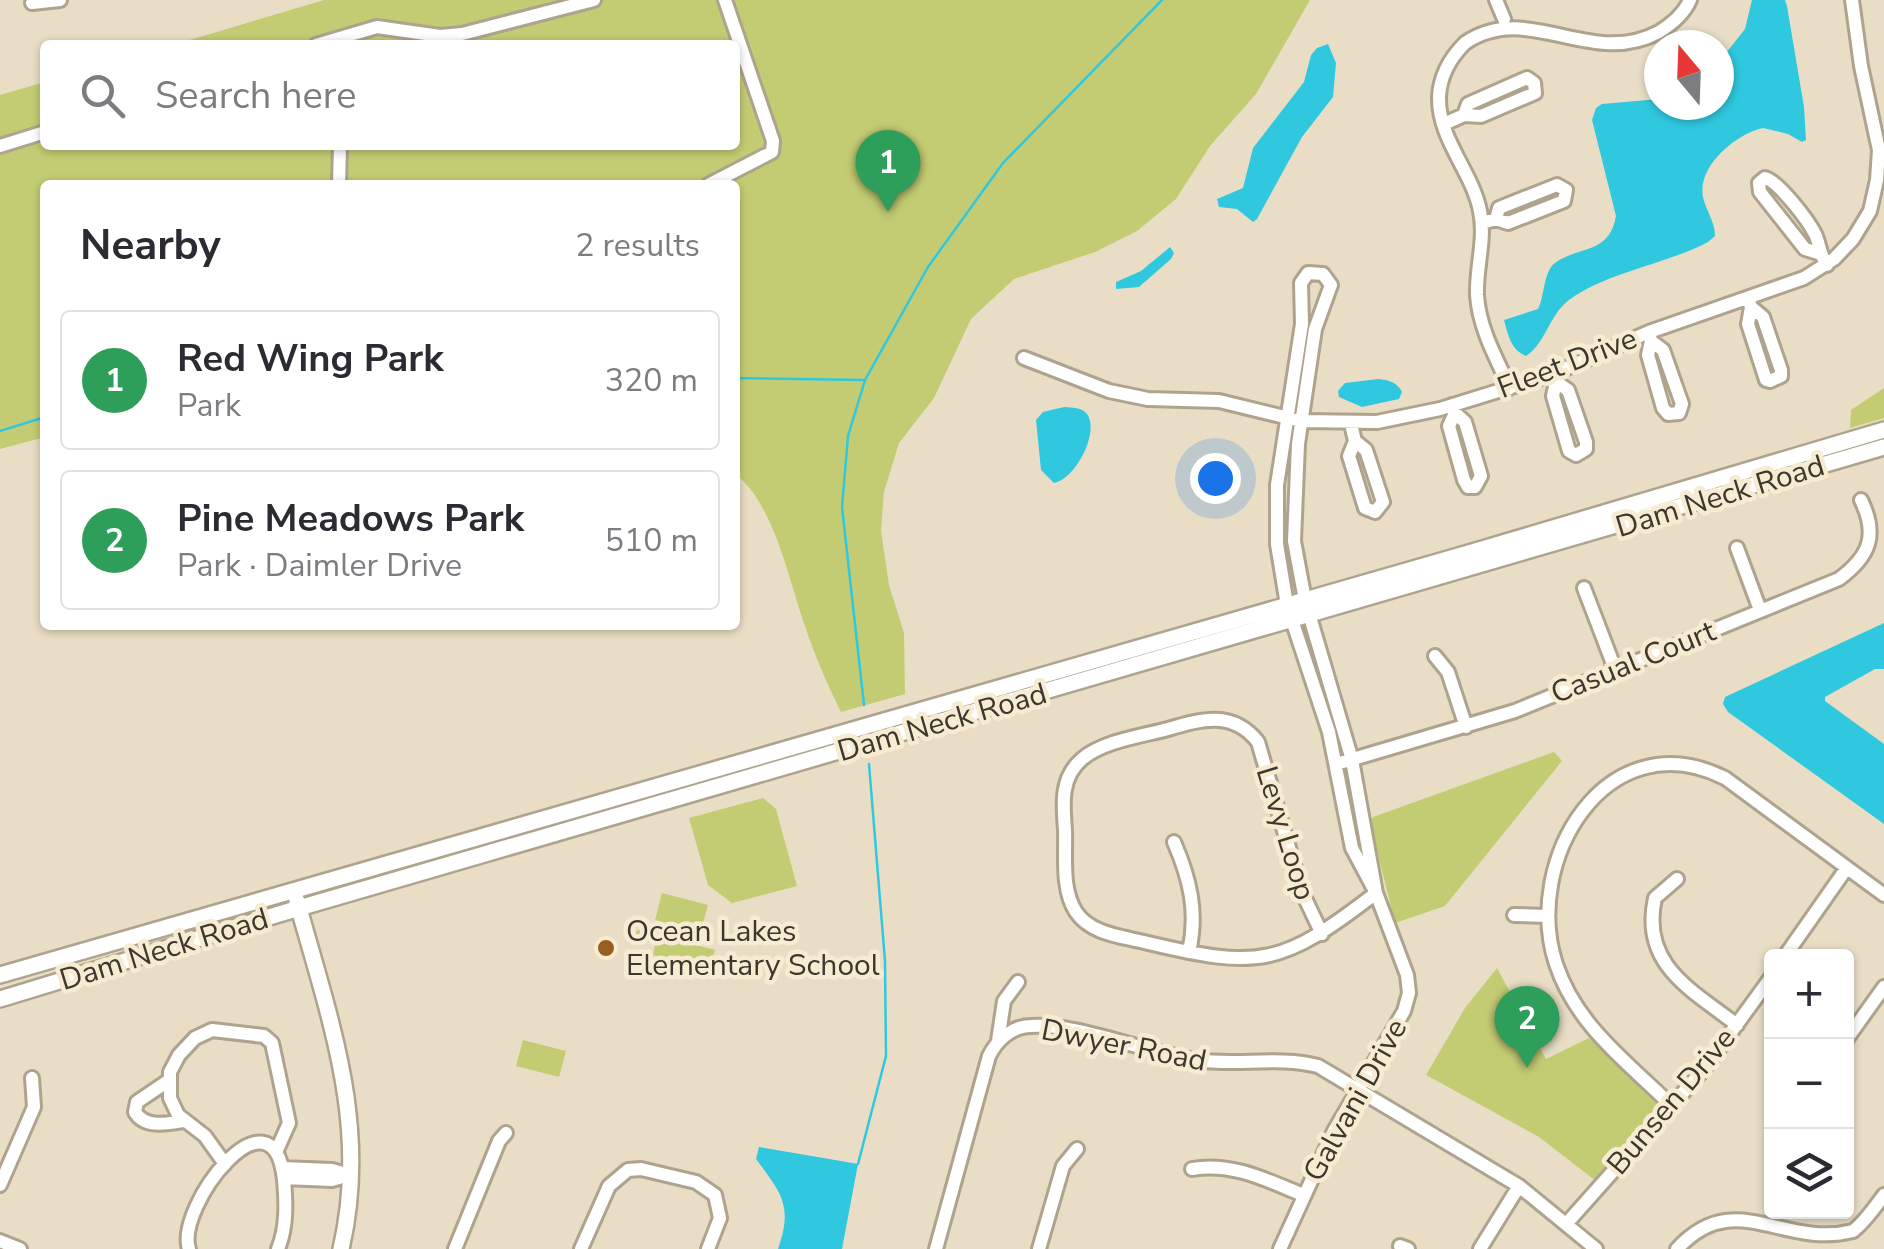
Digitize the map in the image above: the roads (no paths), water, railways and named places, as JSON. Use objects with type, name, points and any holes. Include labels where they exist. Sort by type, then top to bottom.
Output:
[{"type":"main road","name":"Dam Neck Road","points":[[1308,608],[1884,430]]},
{"type":"main road","name":"Dam Neck Road","points":[[0,975],[615,797],[1884,447]]},
{"type":"main road","name":"Dam Neck Road","points":[[0,999],[1289,613]]},
{"type":"main road","points":[[615,797],[620,816]]},
{"type":"main road","points":[[294,888],[344,1070],[350,1117],[350,1175],[340,1249]]},
{"type":"street","points":[[32,3],[60,0]]},
{"type":"street","points":[[344,40],[377,27],[440,36],[462,34],[594,0]]},
{"type":"street","points":[[725,0],[739,40]]},
{"type":"street","points":[[1496,0],[1504,19]]},
{"type":"street","points":[[1489,221],[1448,142],[1440,98],[1444,72],[1473,35],[1504,19],[1545,20],[1602,41],[1633,41],[1648,38],[1668,26],[1690,0]]},
{"type":"street","name":"Fleet Drive","points":[[1024,358],[1109,391],[1148,399],[1219,402],[1294,419],[1352,424],[1453,409],[1510,388],[1555,378],[1650,336],[1749,303],[1804,278],[1823,259],[1854,239],[1873,202],[1879,166],[1852,0]]},
{"type":"street","points":[[718,180],[772,152],[774,141],[740,43]]},
{"type":"street","points":[[1444,124],[1464,116],[1482,116],[1535,93],[1534,83],[1528,78],[1468,104],[1464,116]]},
{"type":"street","points":[[0,146],[40,134]]},
{"type":"street","points":[[339,180],[340,150]]},
{"type":"street","points":[[1765,178],[1776,183],[1817,236],[1823,259],[1804,249],[1760,192],[1760,183],[1765,178]]},
{"type":"street","points":[[1489,221],[1508,223],[1564,201],[1566,190],[1556,185],[1499,208],[1489,221],[1478,305],[1484,332],[1510,388]]},
{"type":"street","points":[[1308,272],[1316,272],[1323,274],[1331,285],[1315,326],[1294,419],[1302,324],[1300,283],[1308,272]]},
{"type":"street","points":[[1749,303],[1762,316],[1781,370],[1781,376],[1770,381],[1766,380],[1748,324],[1749,303]]},
{"type":"street","points":[[1650,336],[1663,350],[1682,404],[1680,413],[1671,415],[1663,408],[1648,355],[1650,336]]},
{"type":"street","points":[[1555,378],[1568,390],[1586,442],[1586,449],[1580,454],[1568,451],[1553,396],[1555,378]]},
{"type":"street","points":[[1453,409],[1465,422],[1481,476],[1476,487],[1468,487],[1460,466],[1449,426],[1453,409]]},
{"type":"street","name":"Galvani Drive","points":[[1294,419],[1294,540],[1308,608],[1352,760],[1376,893]]},
{"type":"street","name":"Galvani Drive","points":[[1280,1249],[1326,1145],[1404,1011],[1409,993],[1407,974],[1376,893],[1352,848],[1336,764],[1289,613],[1275,518],[1294,419]]},
{"type":"street","points":[[1352,424],[1351,462],[1364,508],[1375,512],[1382,502],[1366,450],[1354,441]]},
{"type":"street","name":"Casual Court","points":[[1336,764],[1466,727],[1839,579],[1858,564],[1871,534],[1871,520],[1861,500]]},
{"type":"street","points":[[1736,548],[1760,610]]},
{"type":"street","points":[[1584,588],[1614,669]]},
{"type":"street","points":[[1436,656],[1448,672],[1466,727]]},
{"type":"street","name":"Levy Loop","points":[[1322,934],[1302,892],[1258,742],[1236,723],[1201,719],[1088,754],[1072,770],[1063,798],[1067,888],[1078,916],[1099,931],[1217,958],[1256,958],[1290,950],[1322,934],[1376,893]]},
{"type":"street","points":[[1671,1105],[1582,1018],[1556,964],[1547,916],[1557,858],[1578,817],[1610,783],[1652,765],[1692,765],[1725,778],[1884,895]]},
{"type":"street","points":[[1174,842],[1194,904],[1189,952]]},
{"type":"street","points":[[1790,949],[1846,869]]},
{"type":"street","points":[[1677,879],[1655,898],[1652,923],[1657,948],[1676,979],[1737,1025]]},
{"type":"street","points":[[1514,915],[1547,916]]},
{"type":"street","points":[[998,1042],[1004,1001],[1018,982]]},
{"type":"street","name":"Bunsen Drive","points":[[1567,1224],[1671,1105],[1764,987]]},
{"type":"street","points":[[1847,1039],[1884,987]]},
{"type":"street","name":"Dwyer Road","points":[[936,1249],[990,1056],[998,1042],[1015,1029],[1032,1025],[1205,1061],[1305,1063],[1331,1071],[1519,1186],[1596,1249]]},
{"type":"street","points":[[225,1164],[204,1136],[182,1121],[170,1098],[168,1081],[179,1054],[203,1033],[221,1029],[268,1038],[274,1049],[289,1123],[276,1152]]},
{"type":"street","points":[[0,1185],[34,1107],[32,1078]]},
{"type":"street","points":[[168,1081],[138,1102],[135,1112],[148,1123],[182,1121]]},
{"type":"street","points":[[455,1249],[499,1141],[506,1133]]},
{"type":"street","points":[[189,1249],[187,1236],[203,1192],[239,1148],[250,1143],[264,1144],[276,1152],[283,1173],[285,1220],[278,1249]]},
{"type":"street","points":[[1038,1249],[1064,1166],[1077,1149]]},
{"type":"street","points":[[1192,1170],[1211,1166],[1240,1170],[1303,1196]]},
{"type":"street","points":[[581,1249],[609,1186],[621,1172],[636,1168],[696,1182],[715,1195],[720,1218],[708,1249]]},
{"type":"street","points":[[283,1173],[332,1180],[350,1175]]},
{"type":"street","points":[[1480,1249],[1519,1186]]},
{"type":"street","points":[[1810,1247],[1856,1228],[1884,1196]]},
{"type":"street","points":[[1678,1249],[1700,1231],[1721,1226],[1742,1228],[1766,1240]]},
{"type":"street","points":[[0,1240],[20,1249]]},
{"type":"water","points":[[1752,0],[1785,0],[1806,140],[1802,142],[1763,128],[1731,144],[1712,163],[1703,185],[1715,236],[1691,250],[1585,290],[1562,306],[1533,350],[1526,356],[1521,353],[1511,341],[1504,320],[1538,309],[1551,267],[1600,243],[1616,216],[1592,120],[1596,108],[1602,104],[1644,100],[1644,120],[1734,120],[1734,43],[1745,29]]},
{"type":"water","points":[[1328,44],[1336,63],[1333,97],[1302,137],[1257,219],[1253,222],[1237,209],[1219,207],[1217,199],[1243,188],[1253,148],[1304,82],[1311,55]]},
{"type":"water","points":[[1170,247],[1174,253],[1171,259],[1139,287],[1116,289],[1116,282],[1141,271]]},
{"type":"water","points":[[1378,379],[1398,386],[1402,392],[1399,399],[1362,407],[1339,397],[1338,391],[1345,383]]},
{"type":"water","points":[[1064,407],[1085,412],[1090,431],[1078,464],[1054,483],[1041,470],[1036,420],[1043,412]]},
{"type":"water","points":[[1884,623],[1884,669],[1875,669],[1825,697],[1825,701],[1884,744],[1884,824],[1728,712],[1723,704],[1725,697]]},
{"type":"water","points":[[759,1147],[858,1164],[842,1249],[778,1249],[784,1211],[778,1192],[756,1159]]},
{"type":"waterway","points":[[864,705],[842,507],[848,436],[865,380],[928,267],[1003,163],[1162,0]]},
{"type":"waterway","points":[[740,378],[864,380]]},
{"type":"waterway","points":[[0,431],[40,419]]},
{"type":"waterway","points":[[858,1164],[886,1056],[885,961],[869,764]]},
{"type":"place","name":"Red Wing Park","points":[[888,212]]},
{"type":"place","name":"Ocean Lakes Elementary School","points":[[606,948]]},
{"type":"place","name":"Pine Meadows Park","points":[[1527,1068]]}]
